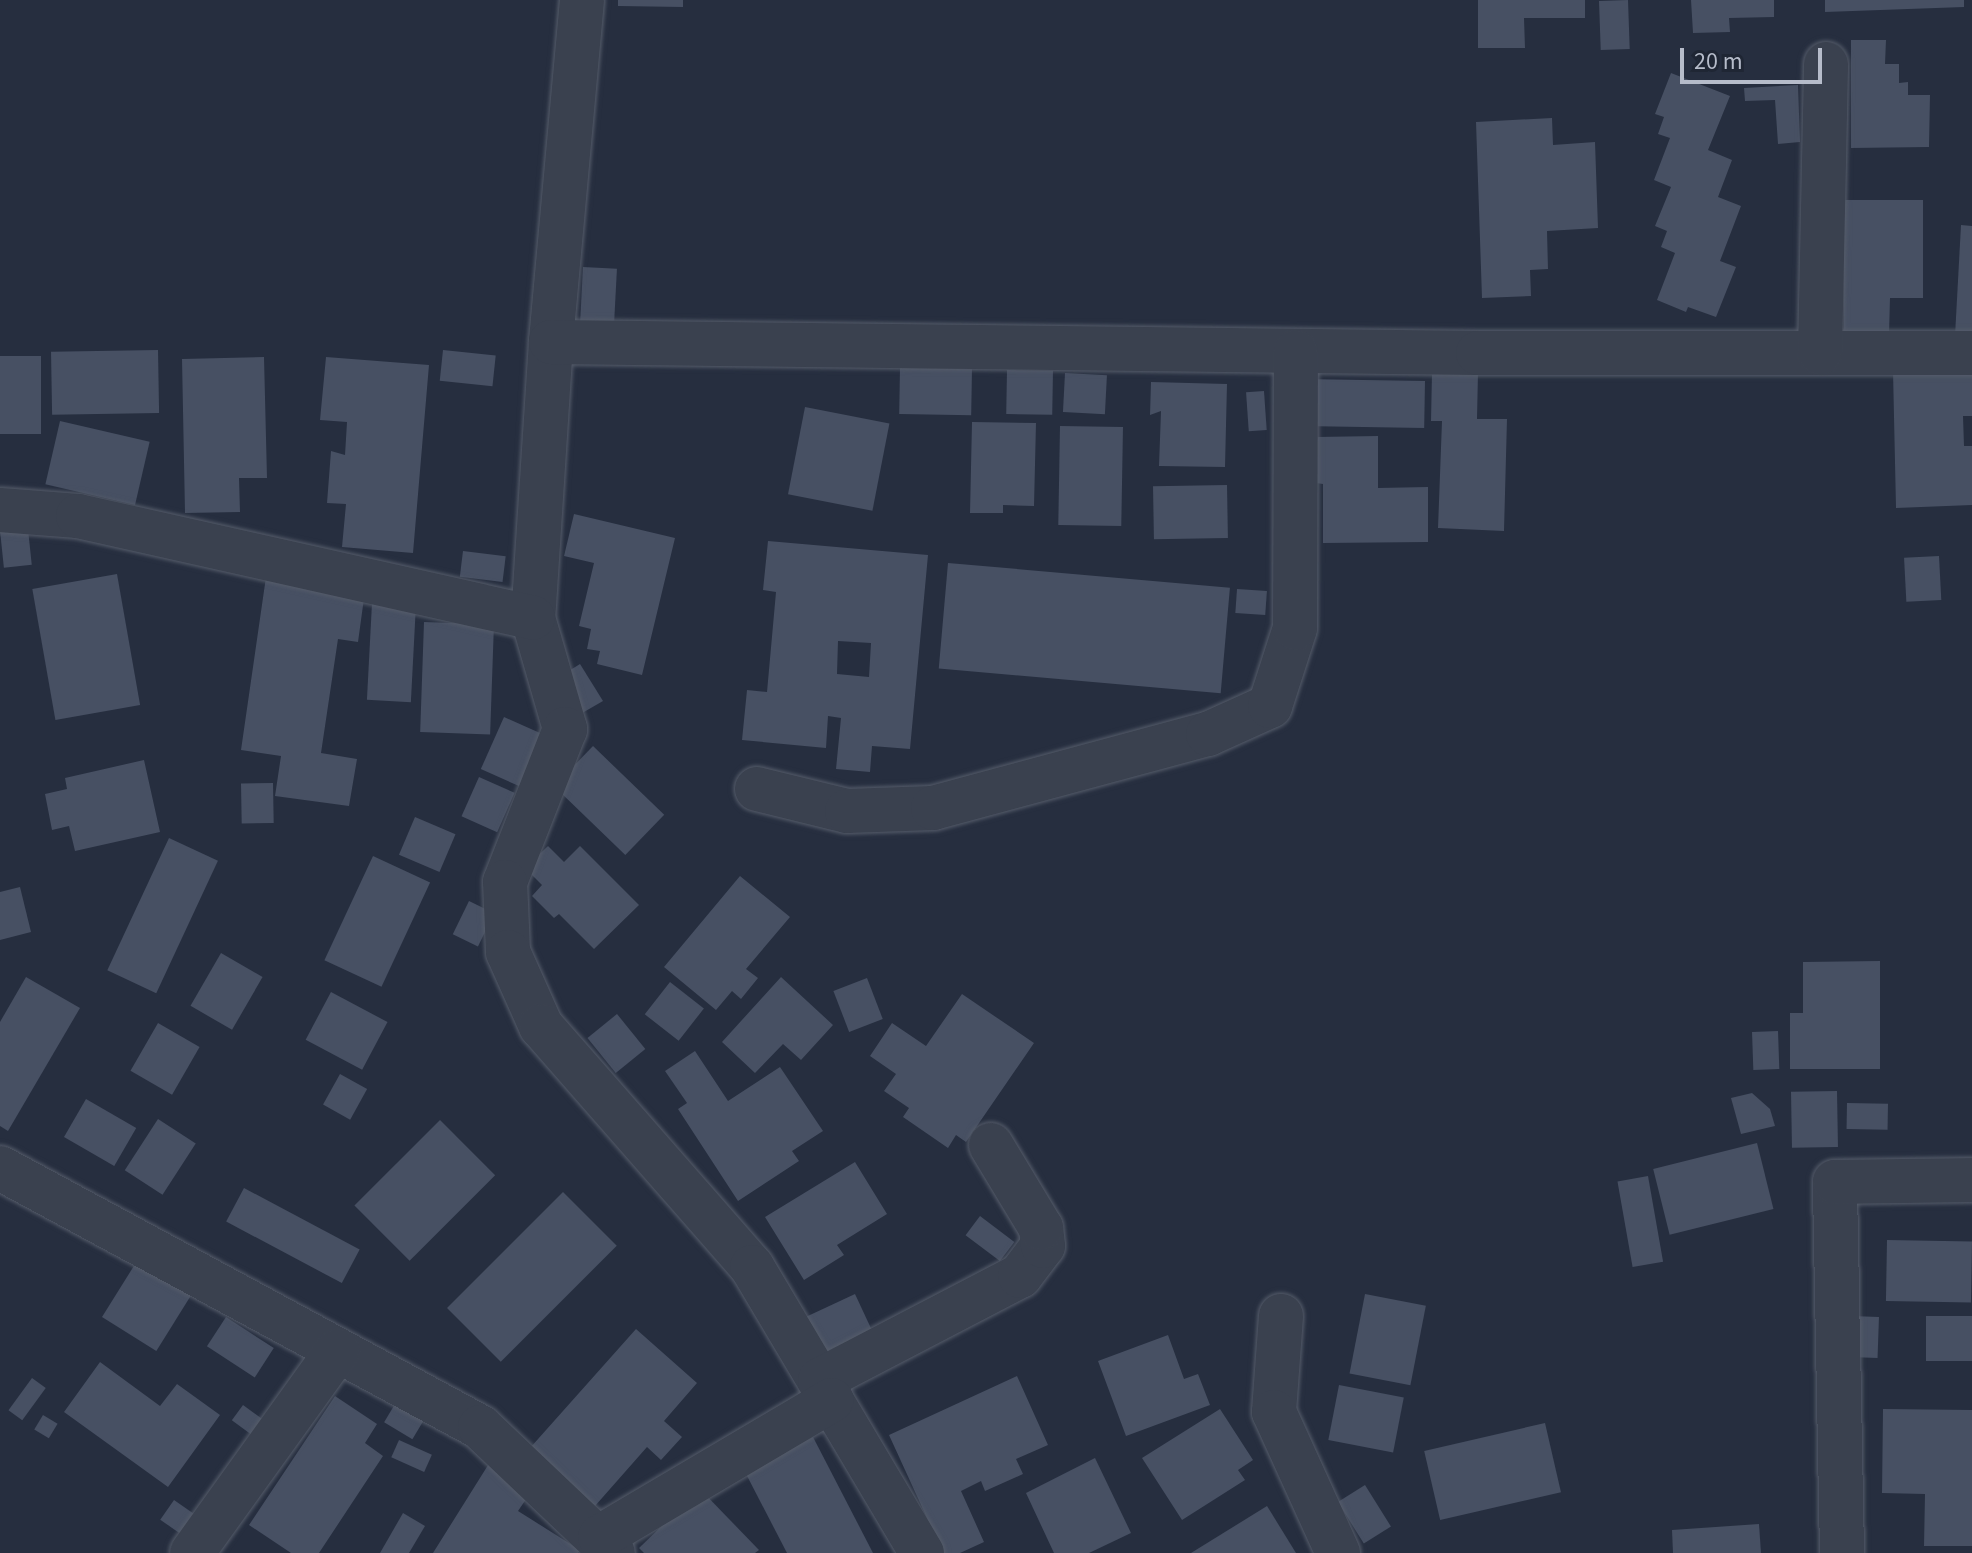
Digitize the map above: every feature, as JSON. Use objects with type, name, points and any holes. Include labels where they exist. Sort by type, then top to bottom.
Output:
[{"type":"street","points":[[582,0],[551,342],[533,618],[565,729],[505,882],[508,952],[541,1026],[752,1267],[922,1553]]},
{"type":"street","points":[[1820,353],[1826,64]]},
{"type":"street","points":[[551,342],[1296,352],[1972,353]]},
{"type":"street","points":[[757,789],[847,811],[933,808],[1208,734],[1270,706],[1295,628],[1296,352]]},
{"type":"street","points":[[0,510],[78,516],[533,618]]},
{"type":"street","points":[[0,1168],[480,1427],[607,1545],[826,1390],[1020,1276],[1043,1246],[1041,1228],[991,1145]]},
{"type":"street","points":[[1842,1553],[1835,1182],[1972,1180]]},
{"type":"street","points":[[1281,1316],[1274,1412],[1338,1553]]},
{"type":"street","points":[[192,1553],[337,1351]]},
{"type":"building","points":[[618,0],[683,0],[683,7],[618,6]]},
{"type":"building","points":[[1478,0],[1585,0],[1585,18],[1524,18],[1525,48],[1478,48]]},
{"type":"building","points":[[1628,0],[1630,49],[1601,50],[1599,1]]},
{"type":"building","points":[[1691,0],[1774,0],[1774,17],[1729,18],[1730,32],[1693,33]]},
{"type":"building","points":[[1825,0],[1964,0],[1964,7],[1825,12]]},
{"type":"building","points":[[1851,40],[1886,40],[1885,64],[1899,64],[1899,83],[1908,82],[1908,95],[1930,95],[1929,147],[1851,148]]},
{"type":"building","points":[[1671,73],[1730,96],[1708,150],[1732,160],[1718,197],[1741,206],[1720,261],[1736,267],[1716,317],[1688,307],[1686,312],[1657,300],[1675,253],[1661,247],[1667,231],[1655,226],[1671,187],[1654,180],[1670,138],[1658,134],[1664,117],[1655,114]]},
{"type":"building","points":[[1798,85],[1800,142],[1778,144],[1775,100],[1745,101],[1744,88]]},
{"type":"building","points":[[1552,118],[1553,145],[1595,142],[1598,228],[1547,231],[1548,269],[1530,270],[1531,296],[1482,298],[1476,122]]},
{"type":"building","points":[[1844,200],[1923,200],[1923,298],[1890,298],[1889,335],[1844,335]]},
{"type":"building","points":[[1961,225],[1972,226],[1972,337],[1955,336]]},
{"type":"building","points":[[583,267],[617,269],[614,324],[580,322]]},
{"type":"building","points":[[158,350],[159,413],[52,415],[51,352]]},
{"type":"building","points":[[443,350],[496,356],[492,386],[440,381]]},
{"type":"building","points":[[0,356],[41,356],[41,434],[0,434]]},
{"type":"building","points":[[264,357],[267,478],[239,478],[240,512],[185,513],[182,359]]},
{"type":"building","points":[[326,357],[429,365],[413,553],[342,547],[346,504],[327,503],[331,451],[345,455],[347,422],[320,420]]},
{"type":"building","points":[[900,368],[972,369],[971,415],[899,414]]},
{"type":"building","points":[[1972,369],[1972,416],[1963,416],[1964,446],[1972,446],[1972,505],[1896,508],[1893,371]]},
{"type":"building","points":[[1007,370],[1053,371],[1052,415],[1006,414]]},
{"type":"building","points":[[1432,372],[1478,373],[1477,419],[1507,419],[1504,531],[1438,528],[1442,421],[1431,421]]},
{"type":"building","points":[[1065,373],[1107,375],[1105,414],[1063,412]]},
{"type":"building","points":[[1318,379],[1425,381],[1424,428],[1317,426]]},
{"type":"building","points":[[1151,382],[1227,384],[1225,467],[1159,466],[1161,411],[1150,415]]},
{"type":"building","points":[[1264,391],[1267,430],[1249,431],[1246,392]]},
{"type":"building","points":[[805,407],[889,423],[872,511],[788,494]]},
{"type":"building","points":[[60,421],[150,442],[135,505],[45,484]]},
{"type":"building","points":[[972,422],[1036,423],[1034,506],[1003,505],[1003,513],[970,513]]},
{"type":"building","points":[[1060,426],[1123,427],[1121,526],[1058,525]]},
{"type":"building","points":[[1378,436],[1378,488],[1428,487],[1428,542],[1323,543],[1323,484],[1316,483],[1316,437]]},
{"type":"building","points":[[1227,485],[1228,538],[1154,539],[1153,486]]},
{"type":"building","points":[[574,514],[675,538],[642,675],[597,664],[600,651],[587,649],[591,629],[579,626],[594,563],[564,556]]},
{"type":"building","points":[[28,529],[32,565],[4,568],[0,532]]},
{"type":"building","points":[[768,541],[928,555],[910,749],[872,746],[870,772],[836,769],[841,718],[828,716],[826,748],[742,740],[747,690],[767,692],[776,592],[763,590]],"holes":[[[838,641],[871,643],[869,677],[837,674]]]},
{"type":"building","points":[[463,551],[506,556],[503,582],[460,577]]},
{"type":"building","points":[[1939,556],[1941,600],[1906,602],[1904,558]]},
{"type":"building","points":[[948,563],[1230,588],[1221,693],[939,669]]},
{"type":"building","points":[[117,574],[140,705],[55,720],[32,589]]},
{"type":"building","points":[[266,577],[365,591],[358,642],[338,639],[321,753],[357,759],[349,806],[275,796],[281,756],[241,750]]},
{"type":"building","points":[[1237,589],[1267,591],[1265,615],[1235,613]]},
{"type":"building","points":[[372,603],[416,605],[411,702],[367,700]]},
{"type":"building","points":[[424,622],[494,624],[490,734],[420,732]]},
{"type":"building","points":[[580,664],[603,701],[577,716],[567,672]]},
{"type":"building","points":[[504,717],[548,737],[525,789],[481,769]]},
{"type":"building","points":[[593,746],[664,815],[625,855],[554,786]]},
{"type":"building","points":[[144,760],[160,832],[75,851],[69,826],[52,830],[45,794],[67,789],[65,778]]},
{"type":"building","points":[[479,777],[515,793],[497,832],[462,816]]},
{"type":"building","points":[[273,783],[274,823],[242,824],[241,784]]},
{"type":"building","points":[[415,817],[456,834],[439,872],[399,855]]},
{"type":"building","points":[[169,838],[218,861],[156,993],[107,970]]},
{"type":"building","points":[[548,846],[564,862],[580,846],[639,905],[594,949],[559,914],[554,918],[532,896],[542,885],[525,868]]},
{"type":"building","points":[[373,856],[430,883],[381,987],[324,960]]},
{"type":"building","points":[[740,876],[790,917],[746,969],[758,978],[741,999],[732,991],[716,1010],[664,967]]},
{"type":"building","points":[[20,887],[31,932],[0,940],[0,892]]},
{"type":"building","points":[[469,901],[494,913],[478,947],[453,934]]},
{"type":"building","points":[[221,953],[263,977],[232,1030],[190,1006]]},
{"type":"building","points":[[1880,961],[1880,1069],[1790,1069],[1790,1013],[1803,1013],[1803,962]]},
{"type":"building","points":[[26,977],[80,1008],[8,1131],[0,1126],[0,1022]]},
{"type":"building","points":[[781,977],[833,1025],[801,1060],[783,1044],[755,1073],[722,1042]]},
{"type":"building","points":[[867,978],[883,1019],[849,1032],[833,991]]},
{"type":"building","points":[[670,982],[704,1008],[679,1041],[645,1014]]},
{"type":"building","points":[[331,992],[388,1022],[362,1070],[306,1040]]},
{"type":"building","points":[[962,994],[1034,1043],[966,1142],[956,1135],[948,1148],[903,1117],[909,1108],[884,1091],[896,1074],[870,1056],[892,1023],[926,1046]]},
{"type":"building","points":[[617,1014],[645,1049],[616,1073],[587,1038]]},
{"type":"building","points":[[158,1023],[200,1047],[172,1095],[131,1071]]},
{"type":"building","points":[[1778,1031],[1779,1069],[1753,1070],[1752,1032]]},
{"type":"building","points":[[695,1051],[728,1101],[780,1067],[823,1131],[792,1151],[799,1161],[738,1201],[678,1109],[687,1103],[665,1071]]},
{"type":"building","points":[[340,1074],[367,1089],[350,1120],[323,1105]]},
{"type":"building","points":[[1837,1091],[1838,1147],[1792,1148],[1791,1092]]},
{"type":"building","points":[[1752,1093],[1770,1109],[1775,1126],[1741,1134],[1731,1098]]},
{"type":"building","points":[[86,1099],[136,1128],[114,1166],[64,1137]]},
{"type":"building","points":[[1847,1103],[1888,1104],[1888,1130],[1847,1129]]},
{"type":"building","points":[[158,1119],[196,1144],[163,1195],[125,1170]]},
{"type":"building","points":[[440,1120],[495,1175],[410,1261],[354,1206]]},
{"type":"building","points":[[1757,1143],[1773,1209],[1670,1235],[1653,1169]]},
{"type":"building","points":[[855,1162],[887,1214],[837,1245],[844,1255],[804,1280],[765,1217]]},
{"type":"building","points":[[1648,1176],[1663,1262],[1633,1267],[1617,1181]]},
{"type":"building","points":[[244,1188],[360,1250],[342,1283],[226,1222]]},
{"type":"building","points":[[563,1192],[617,1246],[501,1362],[447,1308]]},
{"type":"building","points":[[980,1216],[1014,1242],[1000,1261],[966,1235]]},
{"type":"building","points":[[1887,1240],[1972,1241],[1971,1302],[1886,1301]]},
{"type":"building","points":[[137,1261],[191,1295],[156,1351],[102,1317]]},
{"type":"building","points":[[855,1294],[872,1330],[822,1353],[805,1317]]},
{"type":"building","points":[[1365,1294],[1426,1306],[1410,1385],[1350,1374]]},
{"type":"building","points":[[1852,1316],[1879,1317],[1878,1358],[1851,1357]]},
{"type":"building","points":[[1926,1316],[1972,1316],[1972,1361],[1926,1361]]},
{"type":"building","points":[[226,1317],[274,1348],[255,1377],[207,1346]]},
{"type":"building","points":[[636,1329],[697,1383],[664,1421],[682,1437],[661,1460],[647,1447],[595,1506],[530,1448]]},
{"type":"building","points":[[1168,1335],[1184,1379],[1198,1374],[1210,1405],[1126,1436],[1098,1361]]},
{"type":"building","points":[[100,1362],[160,1406],[177,1384],[220,1415],[168,1487],[64,1412]]},
{"type":"building","points":[[1017,1376],[1048,1445],[1016,1459],[1023,1474],[985,1491],[981,1481],[961,1491],[984,1542],[960,1553],[943,1553],[889,1435]]},
{"type":"building","points":[[32,1378],[46,1388],[22,1420],[8,1410]]},
{"type":"building","points":[[1339,1385],[1404,1398],[1393,1453],[1328,1440]]},
{"type":"building","points":[[335,1396],[377,1424],[365,1443],[383,1456],[319,1553],[291,1553],[249,1525]]},
{"type":"building","points":[[398,1399],[426,1416],[412,1439],[384,1422]]},
{"type":"building","points":[[243,1405],[268,1423],[257,1439],[232,1420]]},
{"type":"building","points":[[1220,1409],[1253,1460],[1238,1470],[1245,1480],[1182,1520],[1142,1458]]},
{"type":"building","points":[[1883,1409],[1972,1410],[1972,1546],[1924,1546],[1925,1494],[1882,1493]]},
{"type":"building","points":[[43,1415],[58,1424],[49,1438],[34,1430]]},
{"type":"building","points":[[1545,1423],[1561,1492],[1440,1520],[1424,1451]]},
{"type":"building","points":[[813,1437],[873,1553],[787,1553],[745,1472]]},
{"type":"building","points":[[399,1440],[432,1455],[424,1472],[391,1457]]},
{"type":"building","points":[[1095,1458],[1131,1533],[1089,1553],[1054,1553],[1026,1493]]},
{"type":"building","points":[[490,1462],[533,1489],[518,1511],[580,1550],[578,1553],[433,1553]]},
{"type":"building","points":[[1365,1485],[1391,1527],[1364,1544],[1338,1502]]},
{"type":"building","points":[[700,1489],[759,1550],[755,1553],[644,1553],[639,1548]]},
{"type":"building","points":[[174,1500],[200,1518],[186,1538],[160,1520]]},
{"type":"building","points":[[1267,1506],[1296,1553],[1191,1553]]},
{"type":"building","points":[[403,1513],[425,1526],[409,1553],[380,1553]]},
{"type":"building","points":[[1759,1524],[1761,1553],[1673,1553],[1672,1530]]}]
